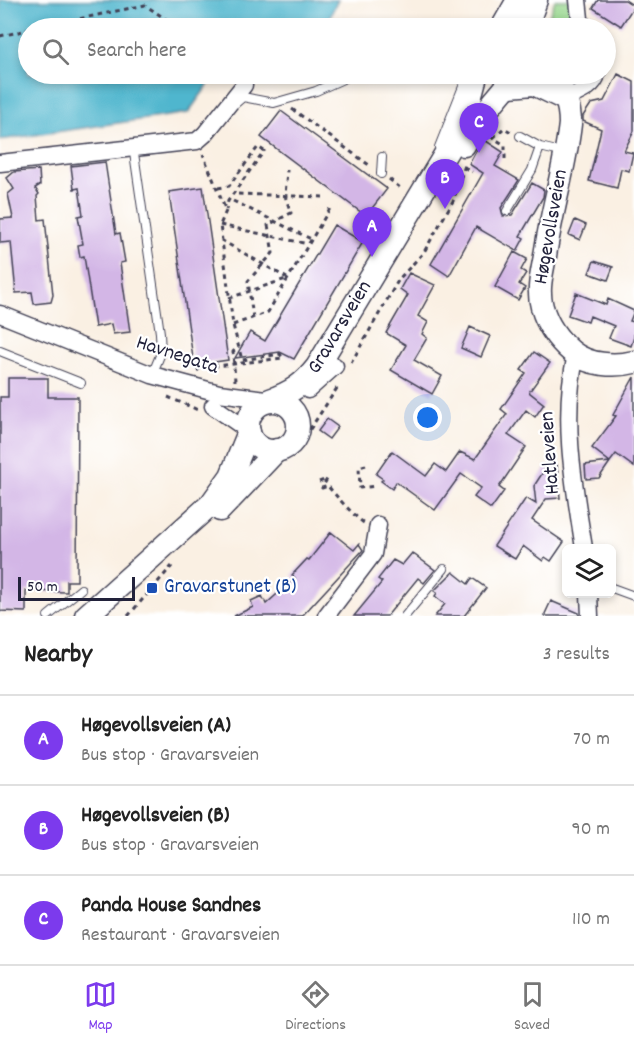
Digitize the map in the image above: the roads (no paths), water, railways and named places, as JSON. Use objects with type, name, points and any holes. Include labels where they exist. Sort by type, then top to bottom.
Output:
[{"type":"main road","points":[[508,18],[518,0]]},
{"type":"main road","points":[[530,18],[536,0]]},
{"type":"main road","name":"Gravarsveien","points":[[270,400],[290,393],[306,382],[317,367],[452,143],[465,117],[472,84]]},
{"type":"main road","points":[[487,84],[492,88],[505,84]]},
{"type":"main road","name":"Gravarsveien","points":[[335,366],[477,123],[510,84]]},
{"type":"main road","points":[[534,84],[565,99]]},
{"type":"main road","name":"Høgevollsveien","points":[[560,84],[570,118],[540,288],[541,305],[547,322],[560,342],[576,355],[610,364],[634,362]]},
{"type":"main road","points":[[86,616],[211,504],[231,476],[249,432],[250,416],[260,404],[284,403],[295,413],[298,428],[291,443],[277,450],[246,485],[108,616]]},
{"type":"main road","points":[[249,432],[257,444],[277,450]]},
{"type":"street","points":[[578,0],[580,18]]},
{"type":"street","points":[[565,99],[593,84]]},
{"type":"street","points":[[0,163],[132,146],[197,141],[206,134],[244,86]]},
{"type":"street","name":"Havnegata","points":[[0,314],[152,375],[219,393],[296,401],[335,366]]},
{"type":"street","name":"Hatleveien","points":[[576,355],[570,378],[570,442],[583,544]]},
{"type":"street","name":"Havnegata","points":[[206,408],[249,432]]},
{"type":"street","points":[[331,615],[374,554],[378,525]]},
{"type":"street","points":[[589,598],[590,616]]},
{"type":"lane","points":[[152,375],[161,353],[160,333],[132,146],[197,134],[243,97],[274,103],[332,84]]},
{"type":"lane","points":[[520,136],[540,147],[565,153]]},
{"type":"lane","points":[[507,211],[532,170],[540,147]]},
{"type":"lane","points":[[381,174],[382,157]]},
{"type":"lane","points":[[0,351],[81,383]]},
{"type":"lane","points":[[405,616],[444,569]]},
{"type":"lane","points":[[48,616],[81,589]]},
{"type":"lane","points":[[616,589],[634,596]]},
{"type":"water","points":[[0,0],[338,0],[329,18],[18,18],[18,84],[209,84],[188,113],[0,140]]},
{"type":"place","name":"Panda House Sandnes","points":[[479,153]]},
{"type":"place","name":"Høgevollsveien (B)","points":[[445,209]]},
{"type":"place","name":"Høgevollsveien (A)","points":[[372,257]]},
{"type":"place","name":"Gravarstunet (B)","points":[[152,588]]}]
